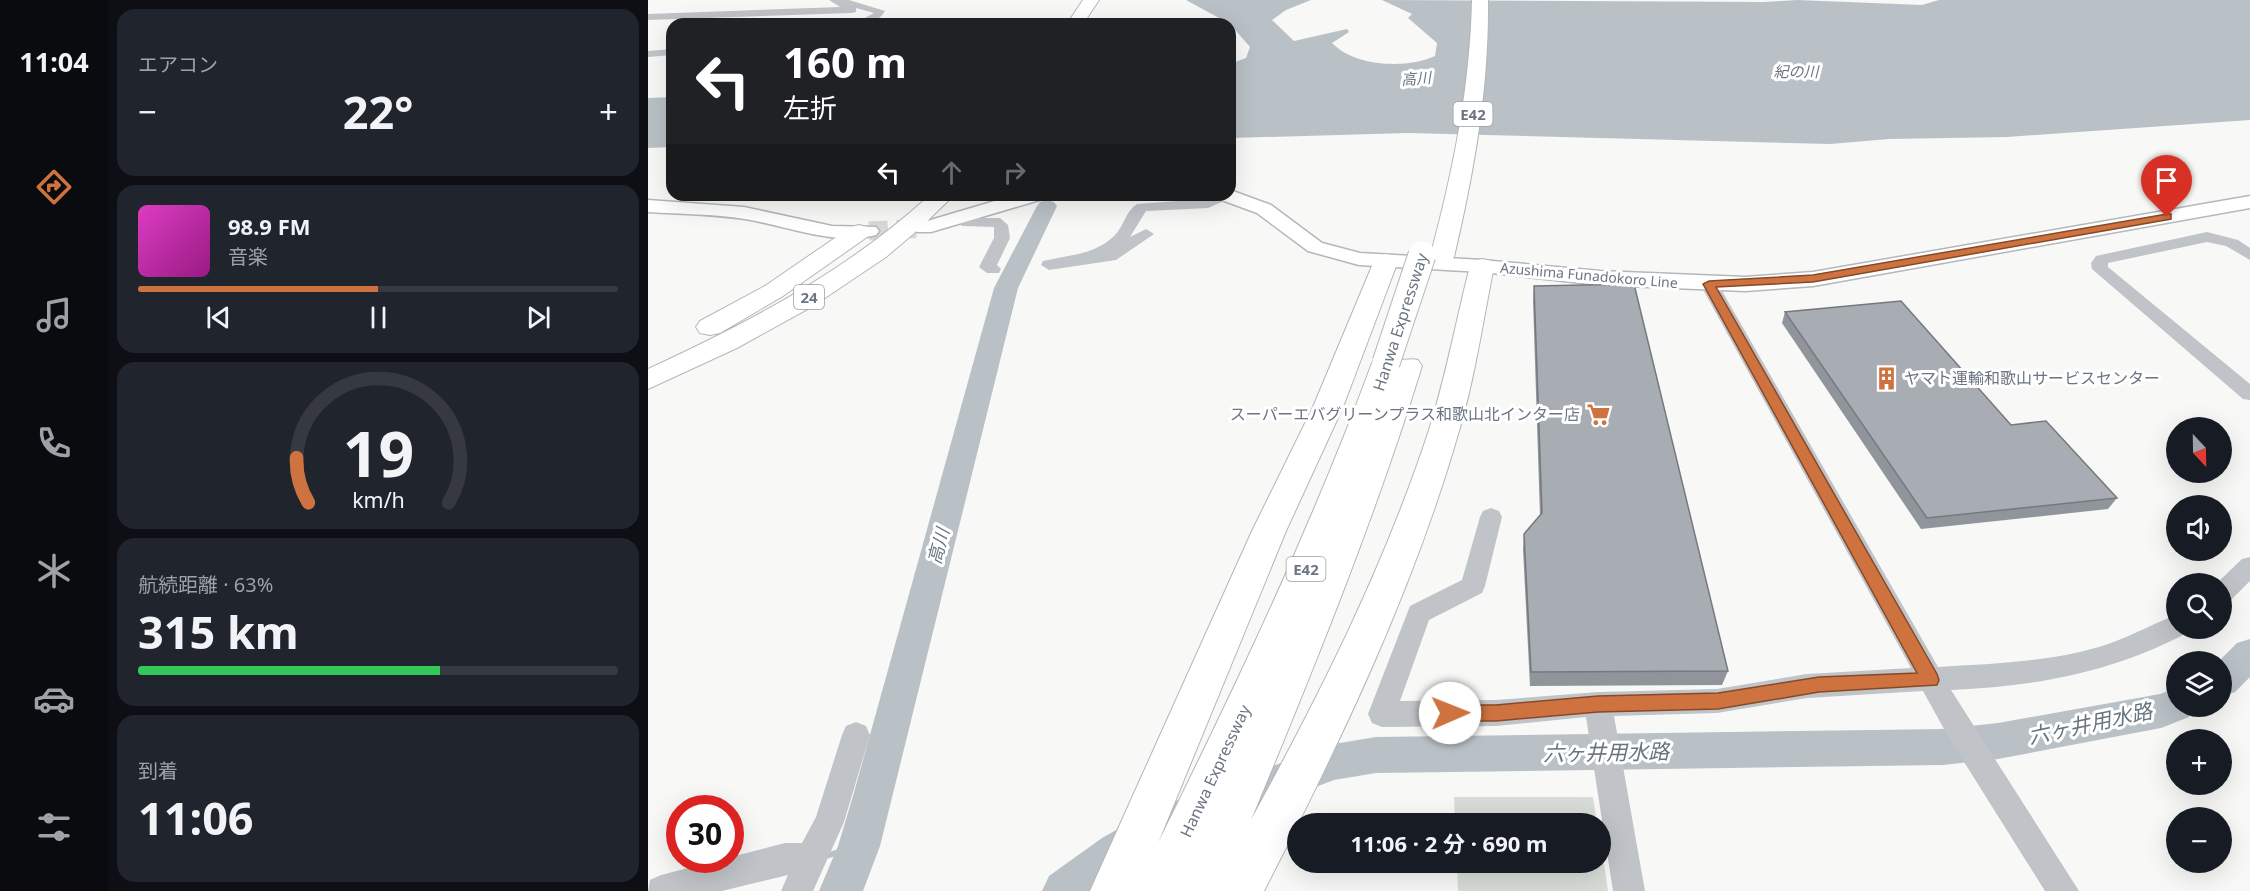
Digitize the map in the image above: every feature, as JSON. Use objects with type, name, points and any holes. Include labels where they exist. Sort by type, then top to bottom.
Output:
[{"type":"highway","points":[[1079,18],[1091,0]]},
{"type":"highway","points":[[1091,18],[1103,0]]},
{"type":"highway","name":"Hanwa Expressway","points":[[1176,882],[1215,849],[1258,755],[1359,507],[1397,364],[1441,223],[1464,70],[1467,0]]},
{"type":"highway","name":"Hanwa Expressway","points":[[1441,223],[1460,186],[1477,82],[1480,0]]},
{"type":"highway","name":"24","points":[[654,374],[829,273],[898,222],[921,201]]},
{"type":"highway","name":"24","points":[[654,374],[778,315],[841,277],[894,239],[936,201]]},
{"type":"highway","name":"24","points":[[654,374],[753,341],[861,280],[917,244],[942,223]]},
{"type":"highway","name":"24","points":[[654,374],[687,341],[774,291],[864,232]]},
{"type":"highway","points":[[1114,891],[1269,531],[1328,407],[1386,261]]},
{"type":"highway","points":[[1238,891],[1316,742],[1366,634],[1402,547],[1444,430],[1482,266]]},
{"type":"highway","name":"Hanwa Expressway","points":[[1176,882],[1215,770],[1397,364]]},
{"type":"main road","name":"Azushima Funadokoro Line","points":[[1236,199],[1264,209],[1315,247],[1359,259],[1709,284],[1813,279],[2250,202]]},
{"type":"main road","points":[[942,223],[1016,201]]},
{"type":"main road","points":[[648,206],[744,213],[832,232],[864,232]]},
{"type":"street","points":[[648,17],[852,10],[835,0]]},
{"type":"street","points":[[835,0],[880,11],[873,18]]},
{"type":"street","points":[[648,54],[666,52]]},
{"type":"street","points":[[1146,234],[1110,257],[1048,265],[1101,254],[1123,237],[1135,211],[1142,207],[1212,201]]},
{"type":"street","points":[[942,223],[968,223],[979,220],[994,222],[1002,227],[1005,231],[1003,240],[987,267],[993,269]]},
{"type":"street","points":[[2250,255],[2232,243],[2207,237],[2102,259],[2099,263],[2100,269],[2250,394]]},
{"type":"street","points":[[1709,284],[1930,680],[1980,765],[2063,891]]},
{"type":"street","points":[[1491,517],[1473,586],[1419,612],[1382,714],[1496,713],[1598,704],[1718,701],[1819,685],[1930,680],[2072,666],[2149,641],[2166,632]]},
{"type":"street","points":[[2232,583],[2250,566]]},
{"type":"street","points":[[1598,704],[1629,891]]},
{"type":"street","points":[[797,891],[829,822],[856,735]]},
{"type":"street","points":[[661,891],[785,859],[811,859]]},
{"type":"shaded area","points":[[1454,797],[1593,797],[1595,813],[1455,813]]},
{"type":"shaded area","points":[[1457,873],[1605,873],[1608,891],[1458,891]]},
{"type":"water","name":"紀の川","points":[[1186,0],[1311,0],[1286,10],[1272,20],[1294,41],[1347,29],[1349,32],[1332,43],[1342,51],[1367,61],[1396,64],[1410,63],[1435,56],[1437,43],[1408,18],[1412,14],[1382,0],[1764,2],[1797,0],[1922,5],[1939,0],[2250,0],[2250,120],[2007,137],[1889,139],[1830,144],[1408,133],[1236,138],[1236,62],[1246,58],[1250,47],[1236,31],[1236,18],[1219,18]]},
{"type":"water","points":[[666,97],[666,147],[648,148],[648,98]]},
{"type":"building","name":"スーパーエバグリーンプラス和歌山北インター店","points":[[1634,284],[1728,671],[1531,672],[1524,534],[1542,513],[1534,286]]},
{"type":"building","name":"ヤマト運輸和歌山サービスセンター","points":[[1901,301],[2011,425],[2046,421],[2117,498],[1927,518],[1785,312]]},
{"type":"waterway","name":"高川","points":[[841,891],[859,846],[873,796],[1006,288],[1047,206]]},
{"type":"waterway","name":"六ヶ井用水路","points":[[2232,671],[2250,654]]},
{"type":"waterway","name":"六ヶ井用水路","points":[[1064,891],[1117,853],[1167,823],[1334,762],[1376,755],[1943,747],[1998,741],[2166,709]]},
{"type":"waterway","points":[[826,856],[859,846]]},
{"type":"tunnel","points":[[869,231],[924,228]]},
{"type":"place","name":"ヤマト運輸和歌山サービスセンター","points":[[1886,378]]},
{"type":"place","name":"スーパーエバグリーンプラス和歌山北インター店","points":[[1598,414]]},
{"type":"route","points":[[1450,713],[1496,713],[1598,704],[1718,701],[1819,685],[1930,680],[1709,284],[1813,279],[2167,217]]}]
